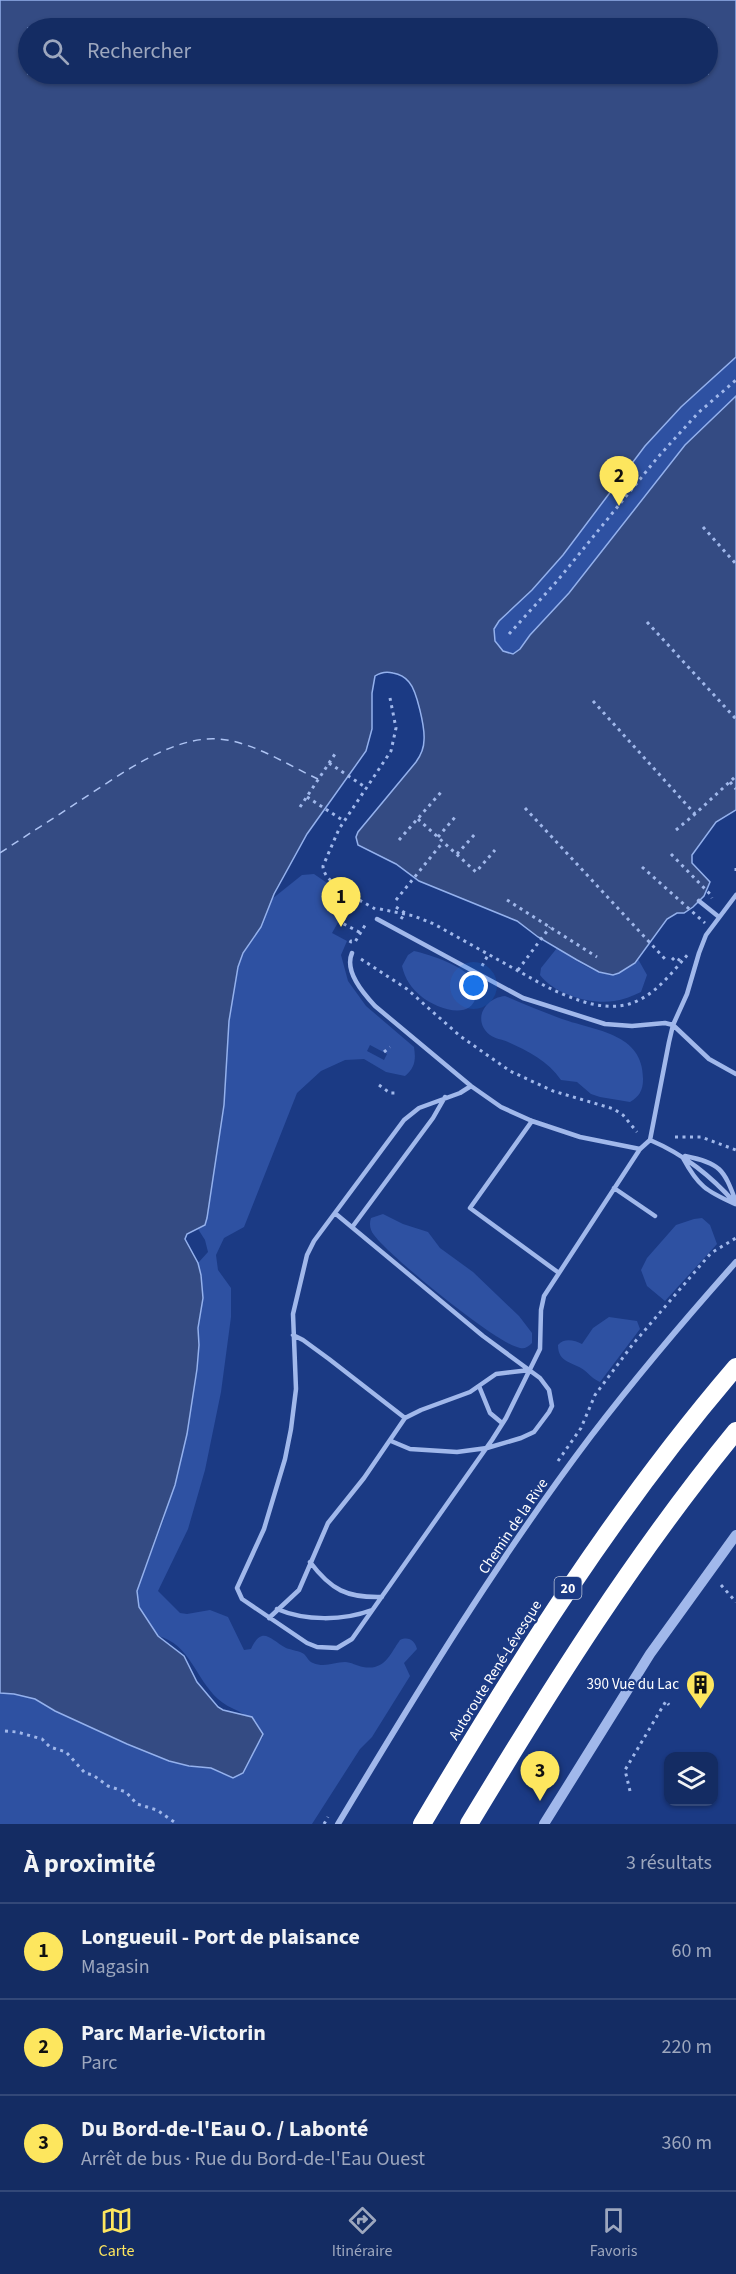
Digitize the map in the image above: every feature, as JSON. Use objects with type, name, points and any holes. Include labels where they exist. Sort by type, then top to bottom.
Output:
[{"type":"highway","name":"Autoroute René-Lévesque","points":[[422,1824],[564,1593],[647,1478],[736,1368]]},
{"type":"highway","points":[[469,1824],[600,1615],[666,1521],[736,1431]]},
{"type":"street","name":"Chemin de la Rive","points":[[338,1824],[461,1624],[556,1484],[633,1382],[736,1262]]},
{"type":"street","points":[[544,1824],[650,1654],[736,1535]]},
{"type":"lane","points":[[471,1086],[460,1093],[419,1108],[404,1120],[314,1241],[307,1255],[295,1304],[293,1335],[295,1405],[285,1459],[264,1529],[237,1588],[242,1599],[307,1643],[337,1648],[352,1639],[487,1448],[502,1423],[530,1370],[541,1342],[542,1303],[614,1188],[640,1149],[650,1140],[673,1025],[683,1008],[702,943],[736,895]]},
{"type":"lane","points":[[699,901],[719,917]]},
{"type":"lane","points":[[377,919],[523,998],[605,1024],[632,1026],[665,1023],[673,1025],[709,1059],[736,1074]]},
{"type":"lane","points":[[352,952],[351,970],[363,992],[375,1006],[471,1086],[501,1107],[532,1121],[580,1137],[640,1149]]},
{"type":"lane","points":[[353,1226],[433,1118],[445,1097]]},
{"type":"lane","points":[[532,1121],[470,1208],[559,1273]]},
{"type":"lane","points":[[650,1140],[682,1155],[705,1172],[736,1204]]},
{"type":"lane","points":[[682,1155],[709,1161],[727,1176],[736,1204]]},
{"type":"lane","points":[[682,1155],[694,1179],[710,1193],[736,1204]]},
{"type":"lane","points":[[614,1188],[655,1216]]},
{"type":"lane","points":[[336,1214],[483,1336],[540,1378],[549,1390],[552,1406],[534,1432],[487,1448],[457,1452],[410,1449],[391,1441]]},
{"type":"lane","points":[[293,1335],[322,1353],[405,1418]]},
{"type":"lane","points":[[269,1618],[299,1590],[328,1523],[391,1441],[405,1418],[457,1398],[496,1374],[530,1370]]},
{"type":"lane","points":[[479,1386],[490,1413],[502,1423]]},
{"type":"lane","points":[[310,1562],[326,1581],[347,1594],[382,1597]]},
{"type":"lane","points":[[278,1609],[294,1615],[333,1617],[355,1615],[373,1610]]},
{"type":"path","points":[[509,634],[558,580],[658,457],[698,413],[736,380]]},
{"type":"path","points":[[703,527],[736,564]]},
{"type":"path","points":[[647,622],[736,719]]},
{"type":"path","points":[[390,698],[396,720],[393,746],[344,821],[327,853],[323,871],[328,880],[375,909],[405,914],[434,924],[567,996],[590,1004],[612,1005],[641,999],[692,952]]},
{"type":"path","points":[[593,701],[695,814]]},
{"type":"path","points":[[300,807],[337,751]]},
{"type":"path","points":[[329,763],[366,787]]},
{"type":"path","points":[[676,830],[736,776]]},
{"type":"path","points":[[730,782],[736,789]]},
{"type":"path","points":[[399,840],[442,791]]},
{"type":"path","points":[[307,797],[344,821]]},
{"type":"path","points":[[525,808],[666,960]]},
{"type":"path","points":[[438,837],[456,816]]},
{"type":"path","points":[[418,819],[476,872],[495,850]]},
{"type":"path","points":[[457,854],[476,833]]},
{"type":"path","points":[[396,900],[443,842]]},
{"type":"path","points":[[671,854],[710,894]]},
{"type":"path","points":[[642,867],[701,920]]},
{"type":"path","points":[[736,868],[736,873]]},
{"type":"path","points":[[356,897],[342,922],[361,933]]},
{"type":"path","points":[[507,900],[597,957]]},
{"type":"path","points":[[396,907],[405,914]]},
{"type":"path","points":[[350,943],[355,942],[375,909]]},
{"type":"path","points":[[401,919],[405,914]]},
{"type":"path","points":[[518,970],[550,927]]},
{"type":"path","points":[[482,965],[488,955]]},
{"type":"path","points":[[672,960],[675,957],[682,962]]},
{"type":"path","points":[[361,959],[407,989],[460,1036],[510,1071],[554,1091],[614,1109],[623,1115],[637,1132]]},
{"type":"path","points":[[384,1052],[390,1047]]},
{"type":"path","points":[[379,1085],[390,1093],[396,1093]]},
{"type":"path","points":[[675,1137],[701,1137],[736,1150]]},
{"type":"path","points":[[721,1585],[736,1602]]},
{"type":"path","points":[[630,1791],[625,1770],[666,1701],[669,1705]]},
{"type":"path","points":[[5,1731],[37,1737],[50,1746],[60,1749],[74,1760],[80,1770],[93,1775],[108,1786],[126,1792],[137,1804],[157,1810],[177,1824]]},
{"type":"shaded area","points":[[0,0],[736,0],[736,357],[681,407],[645,446],[563,555],[494,629],[495,641],[503,651],[513,654],[520,649],[569,593],[685,445],[736,396],[736,810],[716,822],[692,855],[692,863],[710,882],[704,896],[693,907],[667,919],[635,963],[613,975],[599,972],[577,960],[538,937],[517,921],[419,881],[396,864],[358,845],[356,837],[358,832],[416,762],[424,743],[420,710],[409,682],[402,676],[390,672],[375,676],[372,693],[372,729],[366,751],[307,834],[274,894],[261,927],[243,953],[238,967],[229,1021],[224,1105],[207,1218],[205,1225],[187,1234],[185,1239],[198,1263],[203,1298],[198,1328],[197,1369],[187,1434],[175,1485],[137,1591],[139,1607],[158,1636],[184,1656],[197,1682],[218,1707],[252,1717],[263,1734],[243,1773],[233,1778],[211,1768],[169,1761],[55,1711],[35,1699],[0,1693]]},
{"type":"shaded area","points":[[736,357],[736,396],[685,445],[569,593],[520,649],[513,654],[503,651],[495,641],[494,629],[499,621],[532,590],[563,555],[645,446],[681,407]]},
{"type":"shaded area","points":[[314,874],[349,898],[332,933],[347,941],[341,955],[348,981],[366,1006],[414,1047],[414,1063],[405,1076],[386,1072],[364,1059],[345,1060],[321,1071],[297,1093],[244,1227],[224,1238],[216,1255],[218,1270],[231,1288],[231,1317],[221,1392],[205,1470],[188,1529],[158,1591],[180,1613],[210,1610],[228,1617],[244,1650],[251,1649],[259,1637],[267,1636],[286,1648],[304,1654],[310,1661],[317,1664],[345,1662],[370,1668],[382,1664],[400,1640],[409,1639],[417,1649],[404,1663],[410,1676],[372,1737],[360,1749],[312,1824],[0,1824],[0,1693],[35,1699],[55,1711],[127,1744],[189,1766],[211,1768],[222,1774],[253,1751],[263,1737],[251,1718],[224,1704],[210,1691],[178,1646],[158,1636],[139,1607],[137,1591],[164,1519],[187,1434],[197,1369],[198,1328],[203,1298],[198,1263],[208,1252],[205,1240],[198,1229],[205,1225],[207,1218],[224,1105],[229,1021],[238,967],[243,954],[261,927],[272,899],[302,875]],"holes":[[[370,1045],[387,1054],[384,1060],[367,1051]]]},
{"type":"shaded area","points":[[557,948],[587,967],[608,974],[618,973],[628,968],[638,959],[647,975],[641,992],[621,1000],[605,1002],[584,1000],[554,988],[540,975],[541,968]]},
{"type":"shaded area","points":[[414,951],[447,962],[470,976],[477,989],[473,1004],[467,1009],[452,1010],[435,1005],[418,994],[407,979],[402,966],[408,955]]},
{"type":"shaded area","points":[[505,996],[562,1019],[616,1036],[627,1043],[636,1052],[641,1064],[643,1084],[638,1095],[630,1102],[591,1094],[577,1082],[561,1080],[550,1067],[530,1053],[490,1035],[482,1023],[483,1011],[491,1001]]},
{"type":"shaded area","points":[[383,1214],[403,1224],[428,1232],[440,1248],[473,1272],[519,1316],[532,1333],[532,1343],[520,1348],[490,1332],[400,1261],[383,1245],[371,1229],[371,1218]]},
{"type":"shaded area","points":[[702,1218],[710,1225],[717,1244],[665,1301],[647,1286],[641,1270],[647,1258],[676,1225]]},
{"type":"shaded area","points":[[609,1317],[637,1321],[640,1329],[600,1382],[563,1359],[558,1345],[569,1340],[582,1344],[593,1328]]},
{"type":"ferry route","points":[[0,853],[141,762],[190,742],[221,739],[250,746],[318,779]]},
{"type":"place","name":"Parc Marie-Victorin","points":[[619,506]]},
{"type":"place","name":"Longueuil - Port de plaisance","points":[[341,927]]},
{"type":"place","name":"390 Vue du Lac","points":[[700,1710]]},
{"type":"place","name":"Du Bord-de-l'Eau O. / Labonté","points":[[540,1801]]}]
